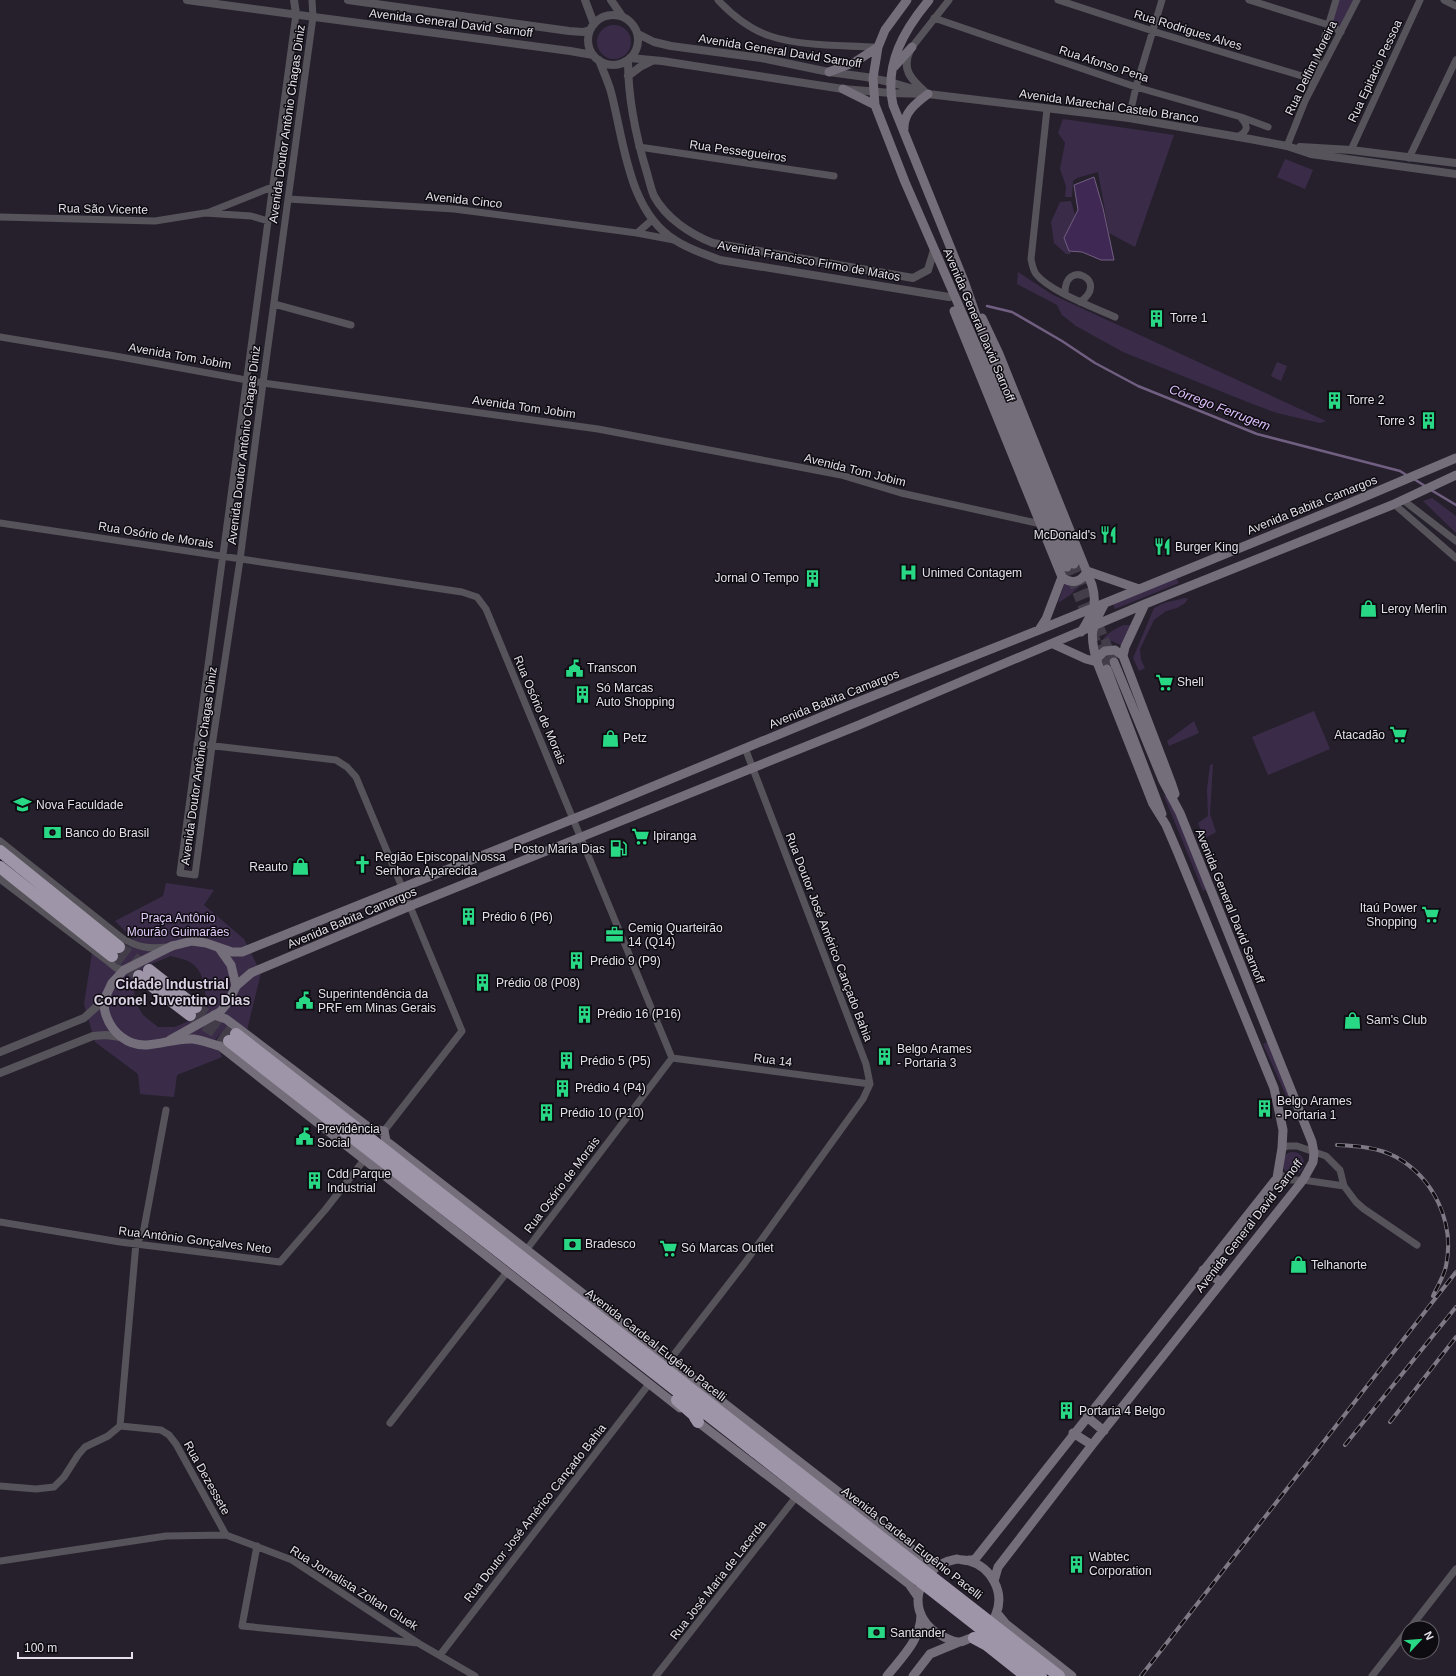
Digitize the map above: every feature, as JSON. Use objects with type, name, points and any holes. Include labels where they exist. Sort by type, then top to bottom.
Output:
[{"type":"highway","points":[[0,851],[116,951],[0,867]]},
{"type":"highway","points":[[144,973],[193,1011]]},
{"type":"highway","name":"Avenida Cardeal Eugênio Pacelli","points":[[1041,1676],[757,1447],[700,1397],[232,1038],[632,1356],[757,1447],[1059,1676]]},
{"type":"highway","points":[[632,1356],[637,1363],[694,1415],[698,1422]]},
{"type":"highway","points":[[669,1361],[700,1397]]},
{"type":"highway","points":[[974,1638],[987,1646],[1026,1676]]},
{"type":"main road","points":[[873,78],[878,47],[885,30],[907,0]]},
{"type":"main road","points":[[890,82],[898,48],[904,34],[915,17],[929,0]]},
{"type":"main road","points":[[829,72],[855,62],[878,47]]},
{"type":"main road","points":[[893,68],[912,47]]},
{"type":"main road","name":"Avenida General David Sarnoff","points":[[873,78],[875,105],[942,270],[1071,565],[991,358],[964,281],[930,193],[904,133],[891,93],[890,82]]},
{"type":"main road","points":[[843,89],[875,105]]},
{"type":"main road","points":[[904,133],[905,118],[908,111],[928,94]]},
{"type":"main road","points":[[942,270],[943,280],[949,297],[1062,577],[1065,580],[1074,582],[1082,578],[1086,571]]},
{"type":"main road","points":[[964,281],[999,354],[1095,595],[1095,606],[1081,632]]},
{"type":"main road","name":"Avenida Babita Camargos","points":[[219,948],[242,952],[1039,630],[1456,458]]},
{"type":"main road","name":"Avenida Babita Camargos","points":[[236,986],[251,973],[410,906],[752,768],[1146,604],[1406,499],[1456,476]]},
{"type":"main road","points":[[1386,488],[1393,504]]},
{"type":"main road","points":[[1232,550],[1230,554],[1230,562],[1237,567]]},
{"type":"main road","points":[[1086,571],[1139,589]]},
{"type":"main road","points":[[1039,630],[1046,619],[1062,577]]},
{"type":"main road","points":[[1092,627],[1105,603]]},
{"type":"main road","points":[[1123,656],[1125,647],[1146,604]]},
{"type":"main road","name":"Avenida General David Sarnoff","points":[[1092,627],[1092,642],[1097,662],[1153,804],[1166,825]]},
{"type":"main road","points":[[1053,644],[1086,659],[1097,662],[1098,657],[1105,650],[1115,650],[1123,656],[1171,782],[1180,813]]},
{"type":"main road","name":"Avenida General David Sarnoff","points":[[994,1581],[998,1567],[1092,1445],[1303,1180],[1313,1162],[1314,1153],[1312,1142],[1180,813],[1163,781],[1114,662]]},
{"type":"main road","name":"Avenida General David Sarnoff","points":[[968,1560],[976,1558],[1073,1433],[1277,1178],[1279,1173],[1283,1130],[1274,1088],[1166,825],[1159,802],[1107,669]]},
{"type":"main road","points":[[170,1040],[214,1016],[220,1012],[229,1001],[236,986],[231,965],[219,948],[206,943],[192,941],[172,946],[124,970],[112,983],[104,1000],[106,1015],[120,1037],[132,1043],[146,1045],[170,1040],[192,1039],[220,1046],[649,1384],[909,1584],[918,1597]]},
{"type":"main road","points":[[214,1016],[226,1019],[371,1129],[384,1131]]},
{"type":"main road","name":"Avenida Cardeal Eugênio Pacelli","points":[[384,1131],[386,1141],[935,1567]]},
{"type":"main road","points":[[1203,1270],[1221,1282]]},
{"type":"main road","points":[[1087,1417],[1104,1431]]},
{"type":"main road","points":[[1073,1433],[1092,1445]]},
{"type":"main road","points":[[887,1676],[916,1639],[921,1626],[921,1614],[918,1597],[921,1585],[926,1575],[945,1561],[957,1559],[968,1560],[979,1565],[988,1572],[998,1591],[999,1602],[997,1613],[992,1624],[984,1632],[974,1638],[959,1642],[930,1654],[913,1676]]},
{"type":"main road","points":[[997,1613],[1006,1624],[1072,1676]]},
{"type":"main road","points":[[921,1614],[927,1625],[936,1634],[959,1642]]},
{"type":"street","name":"Avenida General David Sarnoff","points":[[186,0],[570,50],[596,58]]},
{"type":"street","points":[[294,0],[296,14]]},
{"type":"street","name":"Avenida Doutor Antônio Chagas Diniz","points":[[296,14],[180,873],[195,874],[212,746],[240,560],[313,17],[312,0]]},
{"type":"street","name":"Avenida General David Sarnoff","points":[[348,0],[569,31],[583,32],[592,27]]},
{"type":"street","points":[[585,0],[592,27]]},
{"type":"street","points":[[611,0],[622,16],[632,23],[638,34],[637,47],[629,60]]},
{"type":"street","points":[[718,0],[732,15],[749,27],[771,37],[814,43],[878,47]]},
{"type":"street","points":[[928,94],[912,80],[908,74],[907,60],[912,47],[949,0]]},
{"type":"street","name":"Rua Rodrigues Alves","points":[[1058,0],[1152,31],[1312,79]]},
{"type":"street","points":[[1129,118],[1136,86],[1162,0]]},
{"type":"street","points":[[1250,0],[1329,25],[1341,32]]},
{"type":"street","points":[[1305,101],[1336,0]]},
{"type":"street","name":"Rua Delfim Moreira","points":[[1287,146],[1305,101],[1357,0]]},
{"type":"street","name":"Rua Epitacio Pessoa","points":[[1351,150],[1420,0]]},
{"type":"street","points":[[1444,0],[1456,6]]},
{"type":"street","points":[[622,16],[613,15],[602,17],[592,27],[588,39],[589,47],[596,58],[610,65],[616,65],[629,60],[652,60],[843,89],[891,93]]},
{"type":"street","name":"Rua Afonso Pena","points":[[934,18],[1136,86],[1268,127]]},
{"type":"street","name":"Avenida General David Sarnoff","points":[[638,34],[654,42],[671,46],[761,58],[829,72],[890,82]]},
{"type":"street","name":"Avenida Francisco Firmo de Matos","points":[[596,58],[611,91],[630,174],[636,189],[652,220],[674,240],[720,260],[949,297]]},
{"type":"street","name":"Avenida Francisco Firmo de Matos","points":[[629,60],[628,76],[639,147],[654,196],[668,213],[697,237],[713,244],[914,278],[928,270],[934,250]]},
{"type":"street","points":[[628,76],[652,60]]},
{"type":"street","points":[[1409,158],[1456,60]]},
{"type":"street","name":"Avenida Marechal Castelo Branco","points":[[890,82],[928,94]]},
{"type":"street","name":"Avenida Marechal Castelo Branco","points":[[891,93],[928,94],[1129,118],[1287,146],[1351,150],[1456,163]]},
{"type":"street","points":[[1047,109],[1031,259],[1035,273],[1047,284],[1065,294],[1115,317]]},
{"type":"street","points":[[1237,137],[1242,134],[1247,127],[1246,123],[1241,118]]},
{"type":"street","name":"Avenida Marechal Castelo Branco","points":[[1287,146],[1311,154],[1456,174]]},
{"type":"street","name":"Rua Pessegueiros","points":[[639,147],[834,176]]},
{"type":"street","name":"Rua São Vicente","points":[[205,214],[272,187]]},
{"type":"street","name":"Avenida Cinco","points":[[288,199],[454,209],[637,233],[674,240]]},
{"type":"street","name":"Rua São Vicente","points":[[0,217],[155,221],[205,214],[251,216],[268,221]]},
{"type":"street","points":[[637,233],[652,220]]},
{"type":"street","points":[[1065,294],[1065,285],[1069,278],[1077,274],[1085,276],[1090,281],[1091,288],[1088,295],[1080,302]]},
{"type":"street","points":[[274,304],[351,325]]},
{"type":"street","name":"Avenida Tom Jobim","points":[[0,337],[85,350],[263,383],[598,429],[841,476],[901,493],[1041,524]]},
{"type":"street","points":[[1406,499],[1456,541]]},
{"type":"street","points":[[1393,504],[1456,558]]},
{"type":"street","name":"Rua Osório de Morais","points":[[0,523],[462,592],[477,597],[486,609],[672,1058],[527,1250]]},
{"type":"street","points":[[197,744],[336,760],[347,766],[356,777],[462,1031],[384,1131]]},
{"type":"street","name":"Rua Doutor José Américo Cançado Bahia","points":[[745,748],[866,1064],[870,1084]]},
{"type":"street","points":[[0,841],[122,938],[134,945],[150,948],[172,946]]},
{"type":"street","points":[[0,879],[116,968],[124,970]]},
{"type":"street","points":[[0,1052],[84,1018],[104,1000]]},
{"type":"street","points":[[0,1073],[93,1036],[106,1035],[120,1037]]},
{"type":"street","name":"Rua 14","points":[[672,1058],[870,1084]]},
{"type":"street","points":[[669,1361],[744,1264],[863,1099],[870,1084]]},
{"type":"street","points":[[0,1486],[36,1489],[54,1486],[64,1477],[85,1447],[108,1436],[120,1426],[136,1243],[143,1234],[166,1110]]},
{"type":"street","points":[[1282,1148],[1297,1146],[1326,1156],[1335,1164],[1342,1176],[1344,1186],[1364,1209],[1417,1245]]},
{"type":"street","name":"Rua Antônio Gonçalves Neto","points":[[0,1222],[136,1243],[280,1262],[312,1226],[364,1160]]},
{"type":"street","points":[[1279,1173],[1287,1180],[1303,1180],[1344,1186]]},
{"type":"street","points":[[390,1423],[507,1272]]},
{"type":"street","name":"Rua Doutor José Américo Cançado Bahia","points":[[440,1655],[649,1384]]},
{"type":"street","name":"Rua Dezessete","points":[[120,1426],[161,1430],[169,1435],[176,1444],[226,1535]]},
{"type":"street","name":"Rua José Maria de Lacerda","points":[[656,1676],[796,1497]]},
{"type":"street","name":"Rua Jornalista Zoltan Gluek","points":[[0,1561],[166,1536],[226,1535],[292,1560],[418,1643],[475,1676]]},
{"type":"street","points":[[257,1546],[242,1626],[418,1643]]},
{"type":"street","points":[[1416,1620],[1456,1569]]},
{"type":"street","points":[[1372,1676],[1400,1640]]},
{"type":"green space","points":[[1336,0],[1356,0],[1341,32],[1329,25]]},
{"type":"green space","points":[[611,25],[617,25],[626,30],[630,36],[630,48],[626,54],[617,59],[611,59],[602,54],[597,45],[597,39],[602,30]]},
{"type":"green space","points":[[1063,119],[1174,135],[1135,247],[1109,233],[1098,172],[1077,178],[1073,181],[1072,197],[1065,197],[1066,186],[1060,169],[1065,143],[1058,133]]},
{"type":"green space","points":[[1285,159],[1313,170],[1305,189],[1277,177]]},
{"type":"green space","points":[[1071,201],[1075,215],[1064,238],[1071,254],[1066,254],[1054,243],[1051,222],[1060,202]]},
{"type":"green space","points":[[1018,272],[1053,295],[1326,421],[1320,423],[1277,413],[1123,352],[1076,326],[1062,315],[1057,305],[1017,284]]},
{"type":"green space","points":[[1277,362],[1287,366],[1281,381],[1271,376]]},
{"type":"green space","points":[[1432,498],[1456,516],[1456,533],[1423,501]]},
{"type":"green space","points":[[1176,578],[1179,583],[1115,609],[1113,604]]},
{"type":"green space","points":[[1087,579],[1070,595],[1058,603],[1065,582]]},
{"type":"green space","points":[[1185,598],[1188,599],[1185,603],[1177,608],[1166,611],[1154,620],[1140,649],[1141,660],[1145,668],[1139,671],[1133,658],[1154,608],[1164,603]]},
{"type":"green space","points":[[1124,625],[1131,625],[1123,646],[1112,641],[1101,645],[1102,641],[1107,635],[1113,630]]},
{"type":"green space","points":[[1314,711],[1330,749],[1268,775],[1252,737]]},
{"type":"green space","points":[[1194,721],[1199,733],[1169,746],[1167,741]]},
{"type":"green space","points":[[1213,764],[1210,814],[1216,832],[1204,839],[1198,823],[1208,816],[1207,789],[1210,765]]},
{"type":"green space","points":[[1167,795],[1171,801],[1207,889],[1203,891],[1164,796]]},
{"type":"green space","name":"Praça Antônio Mourão Guimarães","points":[[166,883],[214,890],[204,905],[244,939],[261,973],[247,1030],[232,1020],[215,1040],[222,1057],[177,1075],[174,1097],[140,1094],[138,1074],[95,1042],[84,1004],[92,953],[114,963],[134,940],[115,921],[163,896]],"holes":[[[171,956],[190,962],[199,971],[204,981],[205,1006],[189,1021],[175,1027],[158,1027],[143,1015],[134,1000],[135,982],[151,964]]]},
{"type":"green space","points":[[1269,1041],[1295,1111],[1287,1098],[1263,1044]]},
{"type":"green space","points":[[1293,1152],[1301,1155],[1304,1163],[1301,1171],[1293,1174],[1285,1171],[1282,1163],[1285,1155]]},
{"type":"shaded area","points":[[1094,177],[1103,208],[1114,260],[1101,260],[1082,252],[1069,251],[1064,238],[1078,210],[1074,185]]},
{"type":"waterway","name":"Córrego Ferrugem","points":[[987,306],[1012,312],[1062,341],[1095,363],[1138,386],[1257,434],[1400,471],[1408,476]]},
{"type":"waterway","name":"Córrego Ferrugem","points":[[1414,479],[1425,486]]},
{"type":"waterway","name":"Córrego Ferrugem","points":[[1431,490],[1456,505]]},
{"type":"tunnel","points":[[1074,564],[1114,662]]},
{"type":"tunnel","points":[[1067,567],[1087,618]]},
{"type":"tunnel","points":[[1093,633],[1107,669]]},
{"type":"tunnel","points":[[119,947],[149,970]]},
{"type":"tunnel","points":[[112,956],[139,976]]},
{"type":"tunnel","points":[[196,1007],[236,1034]]},
{"type":"tunnel","points":[[190,1015],[229,1041]]},
{"type":"railway","points":[[1337,1145],[1382,1151],[1396,1157],[1409,1166],[1431,1189],[1439,1203],[1444,1218],[1448,1250],[1445,1270],[1433,1296]]},
{"type":"railway","points":[[1141,1676],[1456,1272]]},
{"type":"railway","points":[[1345,1445],[1456,1307]]},
{"type":"railway","points":[[1390,1422],[1456,1337]]},
{"type":"place","name":"Torre 1","points":[[1157,318]]},
{"type":"place","name":"Torre 2","points":[[1334,400]]},
{"type":"place","name":"Torre 3","points":[[1428,421]]},
{"type":"place","name":"McDonald's","points":[[1109,535]]},
{"type":"place","name":"Burger King","points":[[1162,547]]},
{"type":"place","name":"Unimed Contagem","points":[[909,573]]},
{"type":"place","name":"Jornal O Tempo","points":[[812,578]]},
{"type":"place","name":"Leroy Merlin","points":[[1368,609]]},
{"type":"place","name":"Transcon","points":[[574,668]]},
{"type":"place","name":"Shell","points":[[1164,682]]},
{"type":"place","name":"Só Marcas Auto Shopping","points":[[583,695]]},
{"type":"place","name":"Atacadão","points":[[1398,735]]},
{"type":"place","name":"Petz","points":[[610,738]]},
{"type":"place","name":"Nova Faculdade","points":[[23,805]]},
{"type":"place","name":"Banco do Brasil","points":[[52,833]]},
{"type":"place","name":"Ipiranga","points":[[640,836]]},
{"type":"place","name":"Posto Maria Dias","points":[[618,849]]},
{"type":"place","name":"Região Episcopal Nossa Senhora Aparecida","points":[[362,864]]},
{"type":"place","name":"Reauto","points":[[301,867]]},
{"type":"place","name":"Itaú Power Shopping","points":[[1430,915]]},
{"type":"place","name":"Prédio 6 (P6)","points":[[469,917]]},
{"type":"place","name":"Cemig Quarteirão 14 (Q14)","points":[[615,935]]},
{"type":"place","name":"Prédio 9 (P9)","points":[[577,961]]},
{"type":"place","name":"Prédio 08 (P08)","points":[[483,983]]},
{"type":"place","name":"Superintendência da PRF em Minas Gerais","points":[[305,1001]]},
{"type":"place","name":"Prédio 16 (P16)","points":[[584,1014]]},
{"type":"place","name":"Sam's Club","points":[[1353,1020]]},
{"type":"place","name":"Belgo Arames - Portaria 3","points":[[884,1056]]},
{"type":"place","name":"Prédio 5 (P5)","points":[[567,1061]]},
{"type":"place","name":"Prédio 4 (P4)","points":[[562,1088]]},
{"type":"place","name":"Belgo Arames - Portaria 1","points":[[1264,1108]]},
{"type":"place","name":"Prédio 10 (P10)","points":[[547,1113]]},
{"type":"place","name":"Previdência Social","points":[[304,1136]]},
{"type":"place","name":"Cdd Parque Industrial","points":[[314,1181]]},
{"type":"place","name":"Bradesco","points":[[572,1244]]},
{"type":"place","name":"Só Marcas Outlet","points":[[668,1248]]},
{"type":"place","name":"Telhanorte","points":[[1298,1265]]},
{"type":"place","name":"Portaria 4 Belgo","points":[[1066,1411]]},
{"type":"place","name":"Wabtec Corporation","points":[[1076,1564]]},
{"type":"place","name":"Santander","points":[[877,1633]]},
{"type":"district","name":"Cidade Industrial Coronel Juventino Dias","points":[[172,992]]}]
